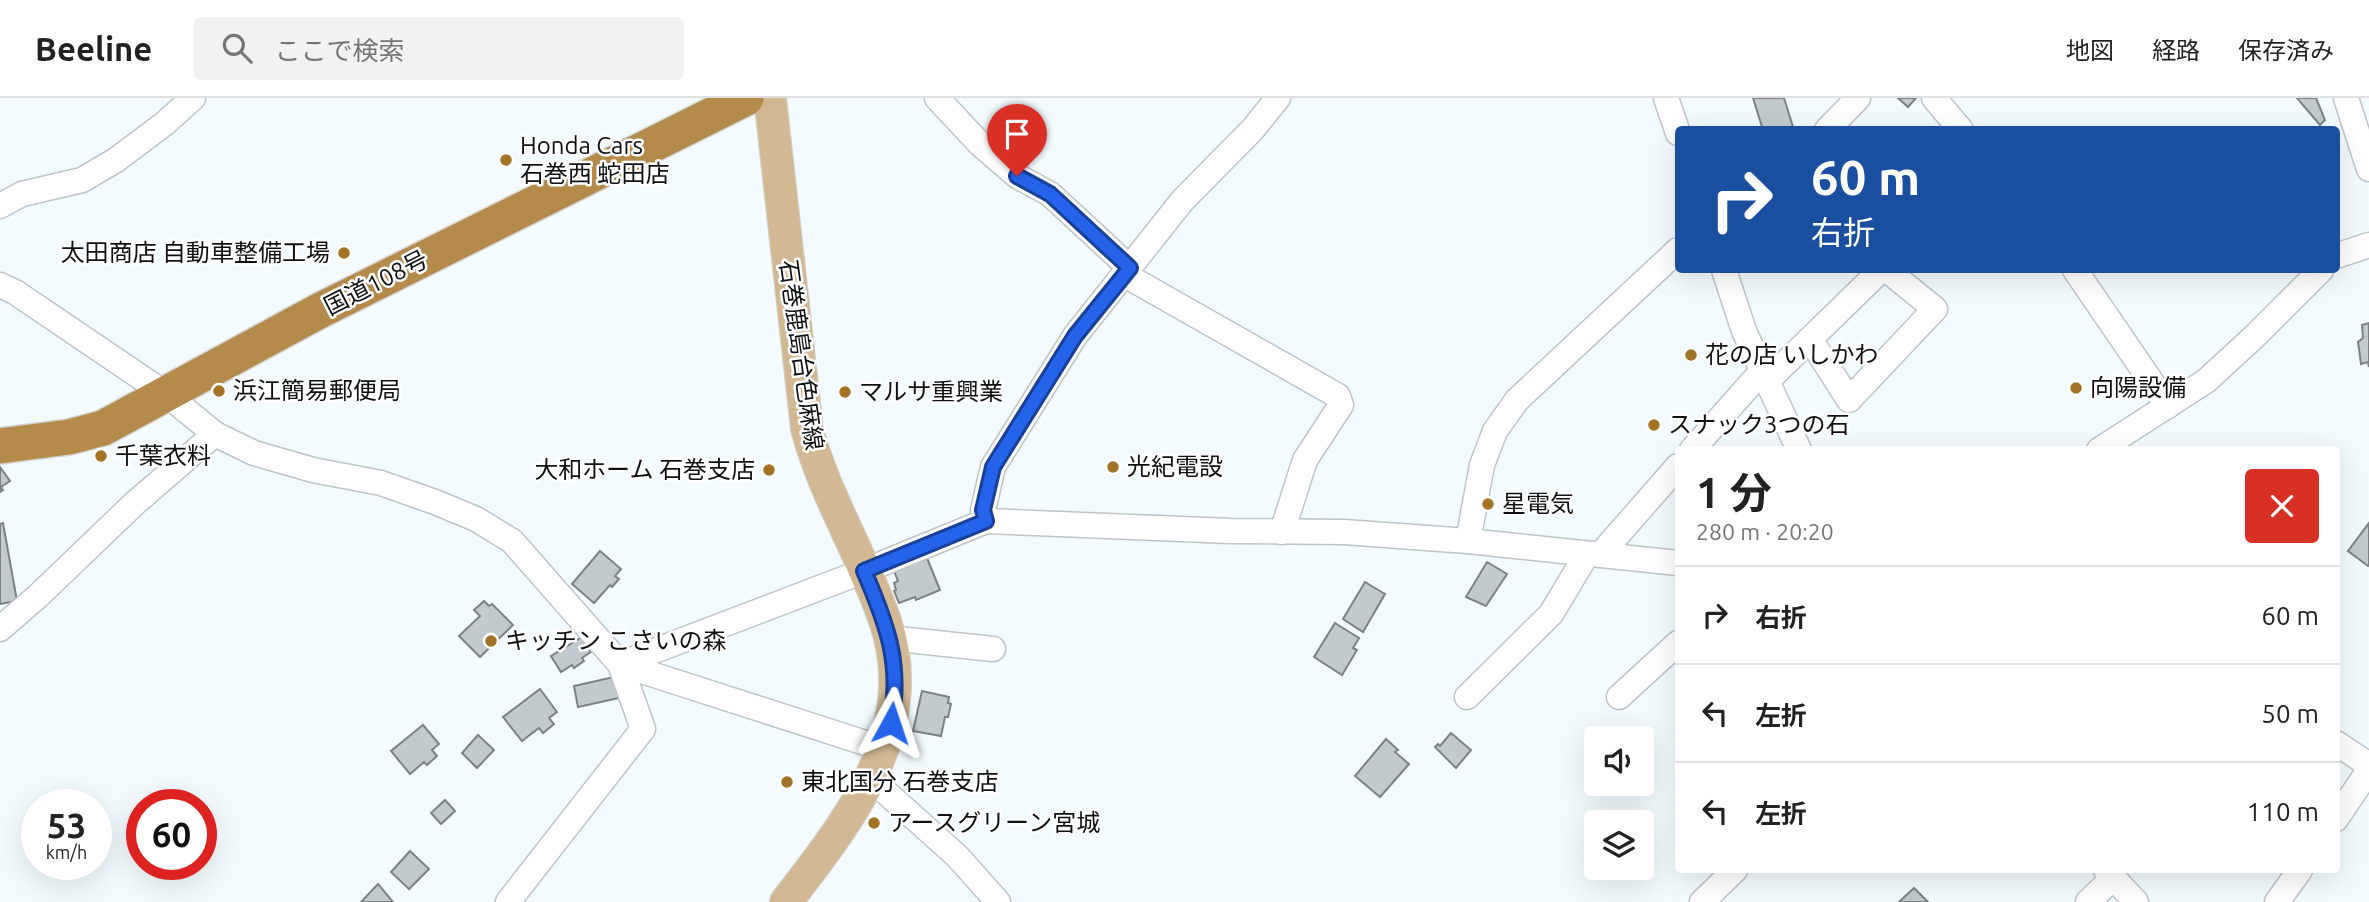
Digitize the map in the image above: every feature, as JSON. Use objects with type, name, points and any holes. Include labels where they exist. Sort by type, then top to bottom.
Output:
[{"type":"highway","name":"国道108号","points":[[0,446],[69,438],[103,428],[318,311],[746,98]]},
{"type":"main road","name":"石巻鹿島台色麻線","points":[[770,98],[807,429],[826,488],[886,622],[894,662],[895,705],[884,749],[871,779],[844,823],[786,902]]},
{"type":"street","points":[[0,206],[22,194],[82,180],[116,160],[193,98]]},
{"type":"street","points":[[937,98],[980,144],[1017,176],[1050,194],[1128,271],[1338,396],[1341,405],[1305,460],[1282,532]]},
{"type":"street","points":[[986,521],[983,510],[993,467],[1075,336],[1182,201],[1253,129],[1278,98]]},
{"type":"street","points":[[1666,98],[1675,126]]},
{"type":"street","points":[[1831,126],[1858,98]]},
{"type":"street","points":[[1934,98],[1958,126]]},
{"type":"street","points":[[2346,98],[2369,169]]},
{"type":"street","points":[[2340,255],[2369,245]]},
{"type":"street","points":[[1468,541],[1482,465],[1495,431],[1517,400],[1675,253]]},
{"type":"street","points":[[1725,273],[1744,331],[1797,446]]},
{"type":"street","points":[[1696,446],[1765,376],[1810,339],[1878,273]]},
{"type":"street","points":[[1810,339],[1849,400],[1936,309],[1891,273]]},
{"type":"street","points":[[2077,273],[2168,406]]},
{"type":"street","points":[[2105,446],[2206,381],[2318,273]]},
{"type":"street","points":[[0,285],[15,292],[167,394],[215,434],[254,453],[313,470],[381,483],[435,502],[476,519],[512,541],[620,664],[643,729],[508,902]]},
{"type":"street","points":[[0,629],[135,503],[215,434]]},
{"type":"street","points":[[1467,697],[1551,614],[1593,554],[1675,469]]},
{"type":"street","points":[[620,664],[864,571],[986,521],[1344,532],[1468,541],[1675,563]]},
{"type":"street","points":[[889,638],[993,649]]},
{"type":"street","points":[[1619,696],[1675,646]]},
{"type":"street","points":[[620,664],[884,749]]},
{"type":"street","points":[[2340,746],[2369,765]]},
{"type":"street","points":[[2340,813],[2369,770]]},
{"type":"street","points":[[871,779],[957,856],[998,902]]},
{"type":"street","points":[[1702,902],[1732,873]]},
{"type":"street","points":[[2277,902],[2298,873]]},
{"type":"street","points":[[2088,902],[2110,874],[2136,902]]},
{"type":"building","points":[[1753,98],[1784,98],[1793,126],[1762,126]]},
{"type":"building","points":[[1898,98],[1916,98],[1908,107]]},
{"type":"building","points":[[2297,98],[2316,98],[2325,120],[2320,125]]},
{"type":"building","points":[[2369,323],[2369,367],[2368,362],[2361,364],[2358,342],[2363,338],[2362,325]]},
{"type":"building","points":[[0,467],[10,481],[1,487],[3,490],[0,492]]},
{"type":"building","points":[[3,523],[17,601],[0,604],[0,524]]},
{"type":"building","points":[[2369,523],[2369,565],[2368,566],[2348,551]]},
{"type":"building","points":[[600,551],[621,569],[615,576],[619,579],[594,603],[572,584]]},
{"type":"building","points":[[927,558],[940,590],[916,600],[915,597],[899,603],[894,591],[894,583],[898,581],[894,571]]},
{"type":"building","points":[[1487,562],[1507,574],[1486,606],[1466,597]]},
{"type":"building","points":[[1365,582],[1385,594],[1363,632],[1343,619]]},
{"type":"building","points":[[484,601],[489,606],[492,604],[513,625],[480,657],[459,636],[480,616],[474,610]]},
{"type":"building","points":[[1335,623],[1359,638],[1353,648],[1357,650],[1342,675],[1314,657]]},
{"type":"building","points":[[582,637],[591,652],[574,668],[572,665],[561,672],[551,656]]},
{"type":"building","points":[[614,677],[619,698],[578,707],[574,686]]},
{"type":"building","points":[[540,689],[557,712],[549,718],[554,724],[543,733],[539,728],[522,741],[503,717]]},
{"type":"building","points":[[922,691],[949,697],[948,703],[951,704],[941,736],[913,731]]},
{"type":"building","points":[[423,725],[439,744],[432,750],[437,756],[427,765],[424,762],[410,774],[391,751]]},
{"type":"building","points":[[1451,733],[1471,750],[1456,768],[1435,747],[1438,744],[1440,746]]},
{"type":"building","points":[[478,735],[494,750],[477,768],[462,753]]},
{"type":"building","points":[[1386,739],[1398,750],[1395,752],[1409,764],[1380,797],[1355,776]]},
{"type":"building","points":[[445,800],[455,811],[441,824],[431,813]]},
{"type":"building","points":[[410,851],[429,869],[409,889],[391,872]]},
{"type":"building","points":[[378,884],[393,902],[361,902]]},
{"type":"building","points":[[1914,888],[1928,902],[1899,902]]},
{"type":"place","name":"Honda Cars 石巻西 蛇田店","points":[[506,160]]},
{"type":"place","name":"太田商店 自動車整備工場","points":[[344,253]]},
{"type":"place","name":"花の店 いしかわ","points":[[1691,355]]},
{"type":"place","name":"向陽設備","points":[[2076,388]]},
{"type":"place","name":"浜江簡易郵便局","points":[[219,391]]},
{"type":"place","name":"マルサ重興業","points":[[845,392]]},
{"type":"place","name":"スナック3つの石","points":[[1654,425]]},
{"type":"place","name":"千葉衣料","points":[[101,456]]},
{"type":"place","name":"光紀電設","points":[[1113,467]]},
{"type":"place","name":"大和ホーム 石巻支店","points":[[769,470]]},
{"type":"place","name":"星電気","points":[[1488,504]]},
{"type":"place","name":"キッチン こさいの森","points":[[491,641]]},
{"type":"place","name":"東北国分 石巻支店","points":[[787,782]]},
{"type":"place","name":"アースグリーン宮城","points":[[874,823]]},
{"type":"route","points":[[891,723],[895,705],[894,662],[886,622],[864,571],[986,521],[983,510],[993,467],[1075,336],[1130,268],[1050,194],[1017,176]]}]
